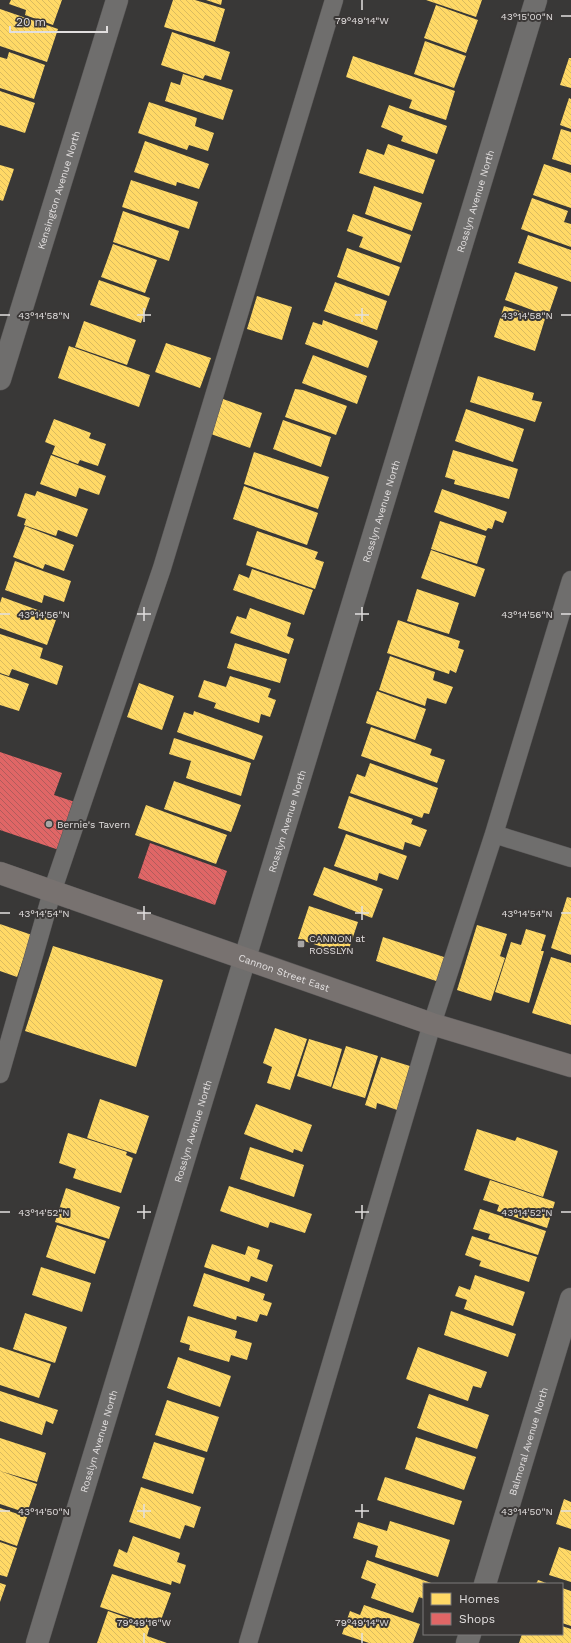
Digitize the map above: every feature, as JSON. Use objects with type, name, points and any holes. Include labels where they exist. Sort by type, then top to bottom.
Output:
[{"type":"main road","name":"Cannon Street East","points":[[0,873],[432,1024],[571,1066]]},
{"type":"street","name":"Kensington Avenue North","points":[[0,379],[117,0]]},
{"type":"street","name":"Rosslyn Avenue North","points":[[37,1643],[246,959],[536,0]]},
{"type":"street","name":"Balmoral Avenue North","points":[[485,1583],[571,1299]]},
{"type":"lane","points":[[0,1074],[52,892],[162,568],[334,0]]},
{"type":"lane","points":[[248,1643],[432,1024],[494,834],[571,580]]},
{"type":"lane","points":[[494,834],[571,858]]},
{"type":"building: Homes","points":[[11,0],[62,0],[53,25],[25,15],[26,10],[9,4]]},
{"type":"building: Homes","points":[[173,0],[195,0],[225,9],[215,42],[164,27]]},
{"type":"building: Homes","points":[[206,0],[222,0],[221,5]]},
{"type":"building: Homes","points":[[426,0],[482,0],[476,17]]},
{"type":"building: Homes","points":[[436,5],[478,20],[466,53],[424,38]]},
{"type":"building: Homes","points":[[0,9],[58,29],[47,62],[0,46]]},
{"type":"building: Homes","points":[[172,32],[230,52],[221,80],[205,75],[203,79],[161,65]]},
{"type":"building: Homes","points":[[425,41],[466,56],[454,88],[414,74]]},
{"type":"building: Homes","points":[[9,52],[45,65],[34,99],[0,88],[0,57],[7,59]]},
{"type":"building: Homes","points":[[353,56],[455,91],[446,120],[409,108],[412,100],[346,77]]},
{"type":"building: Homes","points":[[569,58],[571,58],[571,88],[560,85]]},
{"type":"building: Homes","points":[[183,74],[233,90],[223,120],[165,101],[171,82],[180,85]]},
{"type":"building: Homes","points":[[0,91],[35,103],[25,133],[0,125]]},
{"type":"building: Homes","points":[[569,98],[571,99],[571,129],[560,125]]},
{"type":"building: Homes","points":[[149,102],[197,118],[195,126],[214,133],[208,151],[189,145],[187,150],[138,133]]},
{"type":"building: Homes","points":[[389,105],[447,126],[437,154],[401,141],[403,136],[381,127]]},
{"type":"building: Homes","points":[[561,129],[571,132],[571,165],[552,159]]},
{"type":"building: Homes","points":[[145,141],[209,164],[199,189],[177,182],[176,186],[134,172]]},
{"type":"building: Homes","points":[[388,144],[435,160],[423,194],[359,173],[367,149],[384,155]]},
{"type":"building: Homes","points":[[544,164],[571,173],[571,208],[533,195]]},
{"type":"building: Homes","points":[[0,165],[14,169],[3,201],[0,200]]},
{"type":"building: Homes","points":[[131,180],[198,202],[189,229],[122,207]]},
{"type":"building: Homes","points":[[374,186],[422,203],[412,231],[365,214]]},
{"type":"building: Homes","points":[[532,198],[568,211],[564,222],[571,224],[571,247],[521,229]]},
{"type":"building: Homes","points":[[123,211],[179,231],[169,261],[113,242]]},
{"type":"building: Homes","points":[[353,214],[411,235],[401,263],[359,247],[363,237],[347,231]]},
{"type":"building: Homes","points":[[528,235],[571,250],[571,282],[518,263]]},
{"type":"building: Homes","points":[[113,244],[157,260],[145,293],[101,277]]},
{"type":"building: Homes","points":[[347,248],[400,267],[389,296],[337,277]]},
{"type":"building: Homes","points":[[515,272],[558,287],[548,316],[505,300]]},
{"type":"building: Homes","points":[[99,280],[150,298],[141,323],[90,305]]},
{"type":"building: Homes","points":[[335,282],[387,301],[377,330],[324,311]]},
{"type":"building: Homes","points":[[257,296],[292,307],[282,340],[247,329]]},
{"type":"building: Homes","points":[[504,306],[545,319],[535,351],[494,337]]},
{"type":"building: Homes","points":[[323,320],[378,341],[368,368],[305,344],[313,322],[322,325]]},
{"type":"building: Homes","points":[[84,321],[136,340],[127,365],[75,347]]},
{"type":"building: Homes","points":[[166,343],[211,358],[200,388],[155,372]]},
{"type":"building: Homes","points":[[69,346],[150,375],[139,407],[58,378]]},
{"type":"building: Homes","points":[[313,355],[367,376],[357,404],[302,383]]},
{"type":"building: Homes","points":[[478,376],[534,393],[532,400],[542,402],[535,422],[470,402]]},
{"type":"building: Homes","points":[[295,389],[303,390],[347,406],[336,435],[285,417]]},
{"type":"building: Homes","points":[[223,399],[262,413],[250,448],[211,434]]},
{"type":"building: Homes","points":[[466,409],[524,429],[513,462],[455,441]]},
{"type":"building: Homes","points":[[54,419],[91,433],[89,438],[106,444],[98,466],[80,460],[78,464],[52,454],[55,446],[45,442]]},
{"type":"building: Homes","points":[[283,420],[331,437],[321,467],[273,449]]},
{"type":"building: Homes","points":[[453,450],[518,469],[509,499],[454,484],[455,480],[445,477]]},
{"type":"building: Homes","points":[[254,452],[329,477],[318,509],[244,484]]},
{"type":"building: Homes","points":[[51,455],[106,476],[99,495],[79,488],[76,497],[40,484]]},
{"type":"building: Homes","points":[[244,486],[318,513],[307,545],[233,519]]},
{"type":"building: Homes","points":[[442,489],[507,512],[503,523],[495,520],[492,529],[488,528],[486,531],[434,512]]},
{"type":"building: Homes","points":[[37,491],[88,509],[77,537],[58,530],[56,536],[24,525],[26,519],[17,516],[25,493],[35,496]]},
{"type":"building: Homes","points":[[440,521],[486,536],[477,564],[431,549]]},
{"type":"building: Homes","points":[[25,526],[74,545],[64,571],[45,564],[43,569],[13,557]]},
{"type":"building: Homes","points":[[257,531],[318,552],[315,559],[324,562],[315,589],[246,565]]},
{"type":"building: Homes","points":[[431,550],[485,569],[475,597],[421,578]]},
{"type":"building: Homes","points":[[15,561],[71,581],[64,602],[44,595],[42,603],[5,590]]},
{"type":"building: Homes","points":[[252,569],[313,590],[304,615],[233,590],[239,574],[249,578]]},
{"type":"building: Homes","points":[[417,589],[459,603],[449,634],[407,621]]},
{"type":"building: Homes","points":[[2,597],[57,617],[47,645],[0,628],[0,603]]},
{"type":"building: Homes","points":[[250,608],[291,623],[287,636],[294,639],[289,654],[230,633],[237,616],[246,619]]},
{"type":"building: Homes","points":[[398,620],[460,641],[458,648],[464,650],[456,673],[450,670],[449,674],[387,653]]},
{"type":"building: Homes","points":[[0,634],[43,648],[40,658],[63,666],[57,685],[12,669],[9,676],[0,673]]},
{"type":"building: Homes","points":[[235,643],[287,659],[280,683],[227,668]]},
{"type":"building: Homes","points":[[390,656],[435,672],[433,680],[453,687],[446,704],[427,698],[425,706],[379,690]]},
{"type":"building: Homes","points":[[0,674],[29,684],[19,711],[0,705]]},
{"type":"building: Homes","points":[[230,676],[271,689],[268,697],[276,700],[270,717],[261,714],[259,723],[214,708],[216,703],[198,697],[204,680],[226,687]]},
{"type":"building: Homes","points":[[139,683],[174,696],[162,730],[127,717]]},
{"type":"building: Homes","points":[[377,691],[426,709],[415,740],[366,723]]},
{"type":"building: Homes","points":[[194,711],[263,736],[254,760],[177,732],[184,712],[193,715]]},
{"type":"building: Homes","points":[[371,727],[432,749],[430,755],[445,760],[437,783],[361,756]]},
{"type":"building: Homes","points":[[174,738],[251,763],[241,796],[186,778],[191,761],[169,754]]},
{"type":"building: Homes","points":[[370,763],[438,788],[429,814],[424,813],[422,818],[350,793],[357,774],[365,777]]},
{"type":"building: Homes","points":[[174,781],[241,805],[231,832],[164,809]]},
{"type":"building: Homes","points":[[349,796],[413,819],[411,824],[427,830],[420,847],[405,842],[403,850],[338,828]]},
{"type":"building: Homes","points":[[146,805],[227,835],[216,864],[135,835]]},
{"type":"building: Homes","points":[[346,834],[407,856],[398,880],[379,873],[377,881],[334,866]]},
{"type":"building: Homes","points":[[324,867],[383,889],[372,918],[313,895]]},
{"type":"building: Homes","points":[[567,897],[571,898],[571,955],[551,948]]},
{"type":"building: Homes","points":[[309,906],[358,922],[347,955],[298,939]]},
{"type":"building: Homes","points":[[0,924],[32,935],[17,977],[0,971]]},
{"type":"building: Homes","points":[[477,925],[507,934],[500,956],[505,958],[491,1001],[457,990]]},
{"type":"building: Homes","points":[[526,929],[546,935],[541,951],[544,951],[529,1003],[495,992],[511,942],[521,945]]},
{"type":"building: Homes","points":[[383,937],[447,958],[439,982],[376,961]]},
{"type":"building: Homes","points":[[53,946],[163,980],[136,1067],[25,1031]]},
{"type":"building: Homes","points":[[551,957],[571,963],[571,1025],[532,1013]]},
{"type":"building: Homes","points":[[275,1028],[307,1039],[290,1090],[267,1083],[272,1067],[263,1063]]},
{"type":"building: Homes","points":[[309,1039],[342,1049],[331,1087],[297,1076]]},
{"type":"building: Homes","points":[[346,1046],[378,1056],[365,1098],[332,1088]]},
{"type":"building: Homes","points":[[381,1057],[413,1067],[400,1111],[377,1103],[376,1109],[365,1105]]},
{"type":"building: Homes","points":[[100,1099],[149,1116],[136,1154],[87,1138]]},
{"type":"building: Homes","points":[[256,1104],[312,1125],[302,1152],[294,1149],[293,1153],[244,1134]]},
{"type":"building: Homes","points":[[477,1129],[515,1141],[517,1137],[558,1151],[543,1197],[464,1170]]},
{"type":"building: Homes","points":[[68,1133],[127,1152],[126,1155],[133,1158],[121,1193],[73,1178],[76,1169],[59,1163]]},
{"type":"building: Homes","points":[[250,1147],[304,1165],[294,1197],[240,1179]]},
{"type":"building: Homes","points":[[490,1180],[555,1202],[547,1228],[497,1211],[499,1205],[483,1200]]},
{"type":"building: Homes","points":[[229,1186],[312,1214],[305,1233],[270,1222],[268,1228],[220,1211]]},
{"type":"building: Homes","points":[[66,1188],[120,1207],[109,1239],[55,1222]]},
{"type":"building: Homes","points":[[480,1209],[546,1231],[538,1255],[488,1239],[490,1234],[473,1229]]},
{"type":"building: Homes","points":[[57,1225],[106,1241],[95,1274],[46,1257]]},
{"type":"building: Homes","points":[[472,1236],[537,1257],[529,1282],[479,1266],[481,1261],[465,1255]]},
{"type":"building: Homes","points":[[212,1244],[245,1255],[248,1246],[260,1250],[257,1259],[273,1265],[267,1282],[251,1276],[249,1282],[204,1267]]},
{"type":"building: Homes","points":[[41,1267],[91,1283],[82,1312],[32,1295]]},
{"type":"building: Homes","points":[[204,1273],[265,1294],[263,1300],[272,1303],[267,1316],[260,1314],[257,1322],[237,1316],[236,1320],[193,1306]]},
{"type":"building: Homes","points":[[475,1275],[525,1292],[513,1326],[464,1309],[467,1300],[455,1296],[459,1286],[470,1290]]},
{"type":"building: Homes","points":[[451,1311],[516,1334],[508,1357],[444,1335]]},
{"type":"building: Homes","points":[[25,1313],[67,1327],[55,1363],[13,1349]]},
{"type":"building: Homes","points":[[188,1316],[237,1331],[235,1338],[252,1343],[247,1360],[231,1355],[229,1362],[189,1350],[190,1345],[180,1342]]},
{"type":"building: Homes","points":[[0,1347],[51,1364],[39,1398],[0,1385]]},
{"type":"building: Homes","points":[[418,1347],[487,1372],[481,1388],[473,1386],[468,1401],[406,1379]]},
{"type":"building: Homes","points":[[178,1357],[231,1376],[220,1407],[167,1388]]},
{"type":"building: Homes","points":[[0,1391],[58,1410],[53,1424],[46,1421],[42,1435],[0,1421]]},
{"type":"building: Homes","points":[[429,1394],[489,1415],[477,1449],[417,1428]]},
{"type":"building: Homes","points":[[167,1400],[219,1417],[207,1452],[155,1435]]},
{"type":"building: Homes","points":[[416,1437],[476,1457],[464,1490],[405,1469]]},
{"type":"building: Homes","points":[[0,1438],[46,1453],[37,1482],[0,1471]]},
{"type":"building: Homes","points":[[154,1442],[205,1458],[193,1494],[142,1478]]},
{"type":"building: Homes","points":[[0,1471],[37,1484],[27,1513],[0,1504]]},
{"type":"building: Homes","points":[[385,1477],[462,1501],[454,1525],[377,1500]]},
{"type":"building: Homes","points":[[141,1487],[201,1507],[194,1528],[185,1525],[180,1539],[129,1522]]},
{"type":"building: Homes","points":[[564,1499],[571,1502],[571,1529],[556,1524]]},
{"type":"building: Homes","points":[[0,1508],[27,1517],[17,1546],[0,1540]]},
{"type":"building: Homes","points":[[390,1521],[450,1540],[438,1577],[375,1557],[378,1546],[353,1538],[358,1522],[387,1531]]},
{"type":"building: Homes","points":[[133,1536],[180,1553],[177,1562],[186,1565],[180,1584],[172,1581],[171,1585],[113,1566],[119,1549],[127,1553]]},
{"type":"building: Homes","points":[[0,1542],[17,1548],[7,1577],[0,1575]]},
{"type":"building: Homes","points":[[559,1547],[571,1551],[571,1582],[549,1575]]},
{"type":"building: Homes","points":[[367,1560],[431,1583],[423,1583],[423,1599],[419,1597],[413,1613],[371,1598],[376,1584],[361,1578]]},
{"type":"building: Homes","points":[[112,1574],[171,1593],[161,1620],[156,1618],[153,1625],[100,1607]]},
{"type":"building: Homes","points":[[538,1580],[546,1583],[536,1583]]},
{"type":"building: Homes","points":[[0,1583],[6,1585],[0,1602]]},
{"type":"building: Homes","points":[[563,1588],[571,1591],[571,1626],[563,1623]]},
{"type":"building: Homes","points":[[364,1605],[420,1624],[413,1643],[369,1643],[342,1634],[350,1611],[360,1615]]},
{"type":"building: Homes","points":[[108,1611],[150,1626],[147,1636],[167,1643],[97,1643]]},
{"type":"building: Homes","points":[[563,1626],[571,1629],[571,1643],[519,1643],[522,1635],[563,1635]]},
{"type":"building: Shops","points":[[0,752],[62,773],[54,795],[75,802],[59,850],[0,830]]},
{"type":"building: Shops","points":[[150,843],[227,871],[215,905],[138,878]]},
{"type":"place","name":"Bernie's Tavern","points":[[49,824]]},
{"type":"place","name":"CANNON at ROSSLYN","points":[[301,944]]}]
